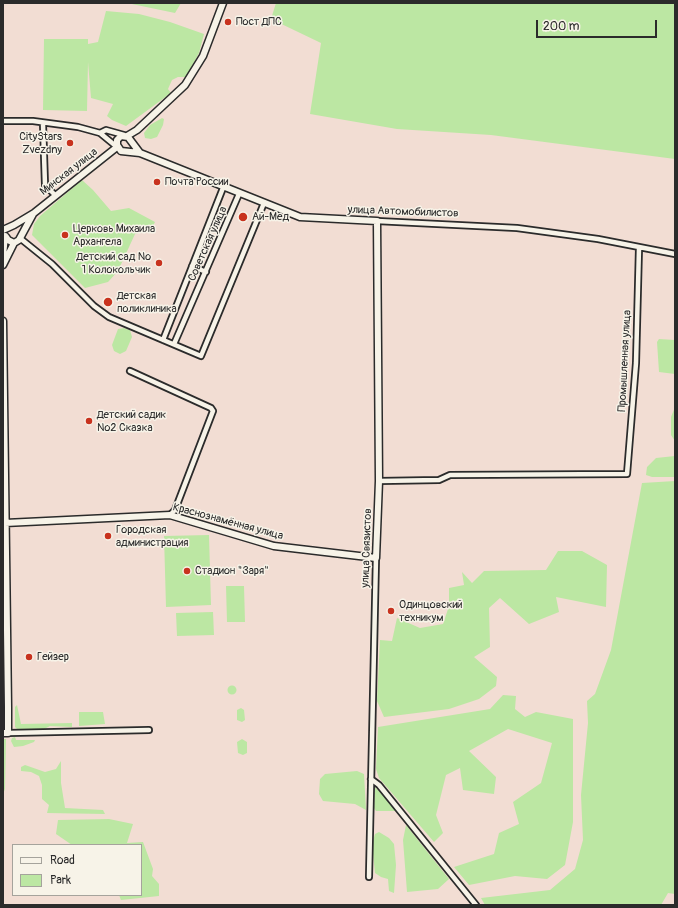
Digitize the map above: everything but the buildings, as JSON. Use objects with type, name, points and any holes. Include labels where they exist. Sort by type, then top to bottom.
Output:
[{"type":"street","points":[[118,148],[116,142],[119,138],[129,137],[175,97],[189,80],[204,52],[223,3]]},
{"type":"street","points":[[3,122],[34,121],[43,124],[78,127],[100,133],[121,151],[126,151],[131,148],[129,137]]},
{"type":"street","points":[[43,124],[45,186],[56,196]]},
{"type":"street","points":[[100,133],[106,130],[129,137],[140,153]]},
{"type":"street","name":"Минская улица","points":[[14,225],[34,213],[118,148]]},
{"type":"street","name":"улица Автомобилистов","points":[[126,151],[140,153],[223,188],[303,218],[517,228],[598,239],[675,254]]},
{"type":"street","points":[[163,340],[223,188]]},
{"type":"street","name":"Советская улица","points":[[174,344],[239,194]]},
{"type":"street","points":[[3,256],[5,229],[14,225],[18,227],[21,236],[52,264],[94,306],[109,316],[201,356],[264,203]]},
{"type":"street","name":"Минская улица","points":[[21,236],[34,213]]},
{"type":"street","name":"улица Связистов","points":[[368,876],[379,481],[377,221]]},
{"type":"street","points":[[3,265],[14,243],[21,236]]},
{"type":"street","points":[[4,237],[14,243]]},
{"type":"street","name":"Промышленная улица","points":[[379,481],[439,480],[450,475],[627,474],[636,363],[639,248]]},
{"type":"street","points":[[192,266],[206,272]]},
{"type":"street","points":[[3,321],[5,733],[149,730]]},
{"type":"street","points":[[130,371],[211,408],[213,411],[175,510],[170,515]]},
{"type":"street","name":"Краснознамённая улица","points":[[4,523],[170,515],[274,546],[376,558]]},
{"type":"street","points":[[371,779],[380,785],[476,905]]},
{"type":"green space","points":[[127,3],[181,3],[175,13]]},
{"type":"green space","points":[[276,3],[675,3],[675,159],[491,135],[397,129],[310,114],[321,43],[271,19]]},
{"type":"green space","points":[[106,11],[139,14],[170,22],[204,34],[199,53],[186,77],[178,77],[172,80],[168,89],[171,93],[126,126],[112,120],[107,116],[113,104],[91,98],[88,62],[87,111],[43,110],[44,39],[88,39],[88,44],[98,42]]},
{"type":"green space","points":[[162,118],[164,119],[163,125],[157,137],[151,139],[145,138],[144,133],[150,125]]},
{"type":"green space","points":[[82,180],[93,190],[111,211],[129,208],[155,222],[151,230],[135,234],[118,271],[108,282],[85,288],[32,235],[34,224],[40,216]]},
{"type":"green space","points":[[124,328],[130,330],[132,337],[126,351],[120,354],[114,351],[112,345],[118,329]]},
{"type":"green space","points":[[659,339],[675,340],[675,374],[659,372],[657,342]]},
{"type":"green space","points":[[675,407],[675,441],[671,435],[671,417]]},
{"type":"green space","points":[[675,456],[675,477],[652,477],[646,475],[647,467],[656,458]]},
{"type":"green space","points":[[675,481],[675,894],[668,893],[661,905],[485,905],[481,898],[550,890],[575,869],[583,840],[581,795],[588,723],[587,701],[595,694],[611,650],[642,483]]},
{"type":"green space","name":"Стадион \"Заря\"","points":[[209,535],[211,605],[166,607],[164,536]]},
{"type":"green space","points":[[558,551],[582,551],[607,565],[606,607],[556,597],[559,612],[529,624],[500,598],[489,608],[490,647],[474,657],[497,677],[496,686],[479,699],[449,709],[384,717],[377,701],[380,640],[392,641],[397,618],[420,628],[443,624],[449,606],[449,588],[464,585],[462,572],[472,583],[484,571],[546,570]]},
{"type":"green space","points":[[226,586],[244,586],[245,622],[227,622]]},
{"type":"green space","points":[[213,612],[214,635],[177,636],[176,613]]},
{"type":"green space","points":[[232,685],[237,690],[232,695],[227,690]]},
{"type":"green space","points":[[503,695],[516,696],[515,709],[525,717],[536,712],[573,719],[573,822],[565,865],[547,879],[515,876],[469,885],[454,867],[494,854],[499,833],[519,824],[513,802],[541,783],[552,743],[508,729],[469,751],[496,777],[494,794],[463,790],[460,768],[446,775],[436,815],[443,833],[434,842],[379,778],[376,769],[378,727],[490,709]]},
{"type":"green space","points":[[17,705],[21,724],[72,723],[72,727],[50,726],[44,729],[18,730],[15,727],[15,707]]},
{"type":"green space","points":[[241,708],[244,710],[245,720],[242,722],[237,720],[237,710]]},
{"type":"green space","points":[[79,712],[103,712],[105,724],[79,726]]},
{"type":"green space","points":[[15,737],[16,740],[35,740],[34,742],[23,746],[14,747],[11,741],[12,738]]},
{"type":"green space","points":[[3,739],[6,739],[5,789],[3,794]]},
{"type":"green space","points":[[242,739],[247,742],[247,753],[243,755],[238,753],[237,742]]},
{"type":"green space","points":[[61,761],[61,783],[65,808],[103,810],[105,814],[47,813],[49,805],[42,799],[42,785],[39,776],[31,772],[21,771],[21,767],[25,765],[45,772],[56,769]]},
{"type":"green space","points":[[357,771],[364,774],[366,810],[355,804],[323,801],[319,794],[320,779],[325,774]]},
{"type":"green space","points":[[375,787],[398,811],[376,811],[374,808]]},
{"type":"green space","points":[[109,819],[133,824],[127,843],[143,842],[153,869],[152,876],[159,884],[159,896],[121,900],[119,896],[142,896],[142,844],[71,844],[56,834],[58,820]]},
{"type":"green space","points":[[406,825],[449,879],[438,889],[407,892],[403,840]]},
{"type":"green space","points":[[379,832],[389,838],[394,844],[396,865],[394,893],[389,891],[388,879],[375,873],[372,844],[375,834]]},
{"type":"place","name":"Пост ДПС","points":[[228,22]]},
{"type":"place","name":"CityStars Zvezdny","points":[[70,143]]},
{"type":"place","name":"Почта России","points":[[157,182]]},
{"type":"place","name":"Ай-Мед","points":[[243,217]]},
{"type":"place","name":"Церковь Михаила Архангела","points":[[65,235]]},
{"type":"place","name":"Детский сад № 1 Колокольчик","points":[[159,263]]},
{"type":"place","name":"Детская поликлиника","points":[[108,302]]},
{"type":"place","name":"Детский садик №2 Сказка","points":[[89,421]]},
{"type":"place","name":"Городская администрация","points":[[108,536]]},
{"type":"place","name":"Стадион \"Заря\"","points":[[187,571]]},
{"type":"place","name":"Одинцовский техникум","points":[[391,611]]},
{"type":"place","name":"Гейзер","points":[[29,657]]}]
